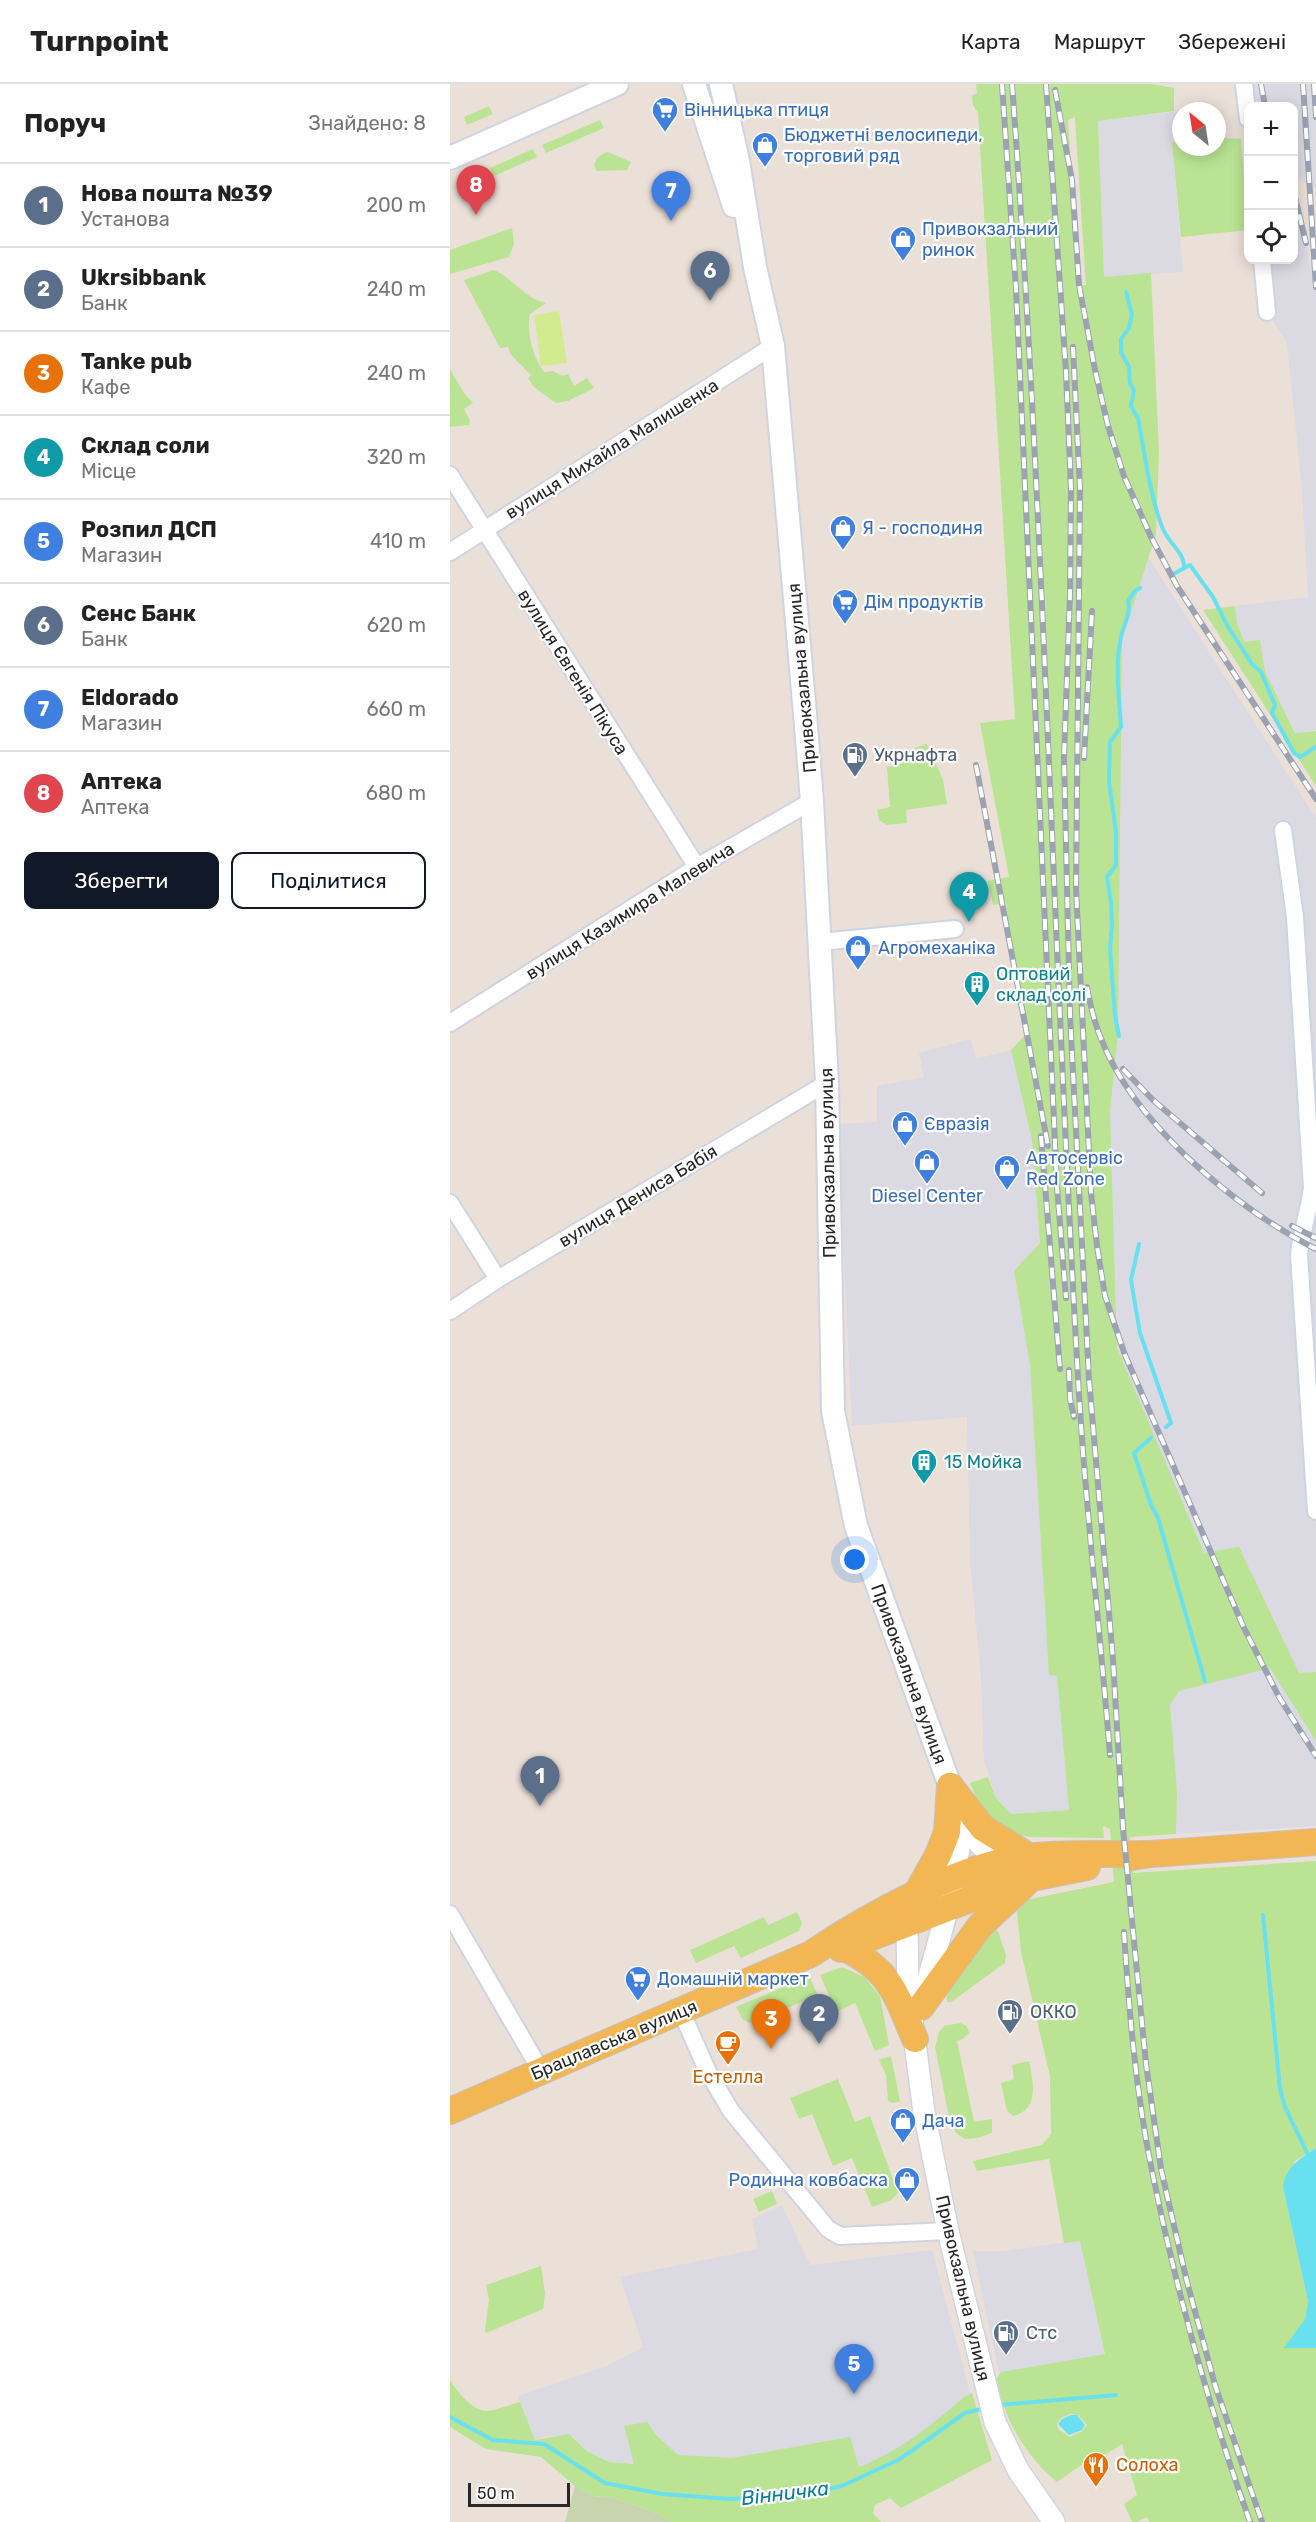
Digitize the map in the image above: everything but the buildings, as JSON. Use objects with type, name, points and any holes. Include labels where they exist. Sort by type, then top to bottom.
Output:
[{"type":"main road","points":[[450,158],[617,84]]},
{"type":"main road","points":[[721,84],[738,161],[755,267]]},
{"type":"main road","points":[[689,88],[755,267]]},
{"type":"main road","name":"Привокзальна вулиця","points":[[755,267],[773,346],[812,801],[827,1083],[833,1411],[856,1526],[950,1786],[960,1840],[948,1907]]},
{"type":"main road","points":[[950,1786],[972,1835],[983,1849],[1000,1862]]},
{"type":"main road","points":[[950,1786],[983,1828],[1030,1867]]},
{"type":"main road","points":[[915,1896],[947,1832],[950,1786]]},
{"type":"main road","points":[[921,2007],[980,1926],[1030,1867],[1147,1854],[1316,1842]]},
{"type":"main road","name":"Брацлавська вулиця","points":[[450,2111],[811,1954],[841,1934],[954,1877],[1000,1862],[1030,1867]]},
{"type":"main road","name":"Брацлавська вулиця","points":[[811,1954],[845,1948],[907,1924],[948,1907],[1030,1867]]},
{"type":"main road","points":[[845,1948],[868,1960],[883,1974],[894,1990],[915,2039]]},
{"type":"street","points":[[1244,84],[1246,102]]},
{"type":"street","points":[[1262,264],[1267,312]]},
{"type":"street","name":"вулиця Михайла Малишенка","points":[[450,552],[773,346]]},
{"type":"street","name":"вулиця Євгенія Пікуса","points":[[450,475],[697,867]]},
{"type":"street","name":"вулиця Казимира Малевича","points":[[450,1023],[697,867],[812,801]]},
{"type":"street","points":[[1283,830],[1295,917],[1312,1188],[1299,1255],[1316,1511]]},
{"type":"street","points":[[820,942],[955,929]]},
{"type":"street","name":"вулиця Дениса Бабія","points":[[450,1311],[498,1279],[827,1083]]},
{"type":"street","points":[[450,1203],[498,1279]]},
{"type":"street","name":"Привокзальна вулиця","points":[[915,1896],[907,1924],[908,1989],[924,2112],[948,2231],[991,2407],[1010,2456],[1054,2522]]},
{"type":"street","name":"Привокзальна вулиця","points":[[915,2039],[921,2007],[948,1907]]},
{"type":"street","points":[[450,1914],[541,2071]]},
{"type":"street","points":[[681,2011],[708,2072],[730,2111],[828,2229],[840,2236],[948,2231]]},
{"type":"shaded area","points":[[1253,84],[1316,84],[1316,188],[1298,179],[1298,102],[1257,102]]},
{"type":"shaded area","points":[[1172,112],[1172,156],[1183,272],[1104,277],[1098,121]]},
{"type":"shaded area","points":[[1298,217],[1316,287],[1316,730],[1296,733],[1265,671],[1260,640],[1239,642],[1235,606],[1308,597],[1302,491],[1287,343],[1267,312],[1262,264],[1298,264]]},
{"type":"shaded area","points":[[1148,557],[1316,818],[1316,1826],[1176,1834],[1177,1791],[1125,1630],[1110,1112],[1118,1033],[1122,640]]},
{"type":"shaded area","points":[[971,1039],[976,1059],[1011,1050],[1032,1140],[1040,1243],[1014,1272],[1030,1366],[1049,1675],[1057,1675],[1069,1810],[1011,1814],[996,1798],[984,1760],[981,1678],[970,1561],[967,1417],[852,1426],[837,1124],[877,1122],[877,1086],[924,1077],[919,1053]]},
{"type":"shaded area","points":[[782,2205],[810,2265],[932,2250],[970,2393],[919,2435],[879,2459],[854,2469],[659,2470],[631,2463],[609,2462],[588,2452],[573,2436],[549,2436],[535,2440],[518,2396],[607,2366],[643,2347],[620,2277],[758,2249],[752,2219]]},
{"type":"shaded area","points":[[1080,2240],[1105,2354],[999,2373],[973,2251],[1005,2251]]},
{"type":"green space","points":[[976,84],[1151,84],[1174,88],[1172,111],[1098,121],[1104,277],[1151,273],[1159,453],[1156,534],[1122,640],[1118,1033],[1110,1112],[1117,1348],[1204,1553],[1239,1547],[1299,1673],[1316,1672],[1316,1741],[1270,1668],[1179,1691],[1170,1705],[1177,1792],[1176,1834],[1130,1837],[1133,1873],[1316,1861],[1316,2148],[1295,2161],[1283,2187],[1308,2301],[1305,2319],[1316,2325],[1316,2522],[1149,2522],[1147,2517],[1132,2522],[1124,2504],[1137,2495],[1122,2444],[1084,2463],[1057,2482],[1036,2461],[1018,2436],[1004,2407],[997,2378],[1001,2372],[1105,2354],[1080,2241],[1064,2243],[1049,2159],[977,2171],[973,2161],[1042,2145],[1051,2134],[1050,2076],[1021,1952],[1016,1902],[1114,1882],[1110,1829],[1103,1826],[1104,1838],[1032,1837],[1009,1834],[981,1809],[970,1783],[988,1777],[996,1798],[1011,1814],[1069,1810],[1057,1676],[1049,1675],[1030,1366],[1014,1271],[1040,1243],[1032,1140],[1011,1050],[1025,1035],[1016,996],[1006,903],[993,905],[988,881],[1009,877],[980,723],[1015,719],[978,113],[973,105],[972,95],[977,94]],"holes":[[[1075,117],[1086,285],[1079,285],[1068,120]],[[1071,2414],[1078,2415],[1087,2425],[1082,2431],[1070,2437],[1058,2429],[1057,2424],[1061,2418]]]},
{"type":"green space","points":[[489,106],[493,114],[467,125],[464,117]]},
{"type":"green space","points":[[600,120],[604,128],[546,153],[542,145]]},
{"type":"green space","points":[[1226,138],[1241,139],[1244,230],[1181,237],[1173,156],[1226,156]]},
{"type":"green space","points":[[533,149],[537,157],[494,176],[490,168]]},
{"type":"green space","points":[[608,152],[631,162],[627,170],[597,171],[594,166],[596,161]]},
{"type":"green space","points":[[488,168],[491,177],[463,189],[461,184],[465,178]]},
{"type":"green space","points":[[512,228],[514,244],[509,257],[450,274],[450,250]]},
{"type":"green space","points":[[494,270],[531,297],[546,303],[530,314],[529,321],[531,344],[544,372],[553,371],[562,376],[568,374],[574,386],[587,378],[594,388],[568,401],[556,403],[535,388],[528,379],[531,375],[511,355],[508,347],[500,348],[464,280]]},
{"type":"green space","points":[[559,311],[567,363],[541,366],[534,315]]},
{"type":"green space","points":[[450,369],[464,393],[473,403],[464,409],[470,421],[469,425],[450,427]]},
{"type":"green space","points":[[1235,606],[1237,623],[1244,642],[1260,640],[1265,671],[1295,733],[1316,731],[1316,786],[1203,610]]},
{"type":"green space","points":[[927,744],[943,780],[947,804],[906,810],[907,823],[887,825],[879,820],[877,810],[890,807],[887,767],[900,765],[900,753]]},
{"type":"green space","points":[[797,1912],[802,1923],[799,1931],[741,1958],[734,1946],[696,1963],[690,1950],[764,1917],[768,1925]]},
{"type":"green space","points":[[993,1929],[998,1931],[1006,1955],[1005,1963],[951,2002],[947,2002],[947,1996]]},
{"type":"green space","points":[[842,1967],[864,1977],[880,1996],[889,2045],[875,2051],[855,2003],[836,2012],[820,1975]]},
{"type":"green space","points":[[809,1976],[818,1995],[751,2023],[743,2020],[736,2007]]},
{"type":"green space","points":[[960,2023],[967,2026],[969,2033],[957,2041],[974,2122],[992,2119],[992,2133],[978,2138],[965,2139],[956,2133],[950,2122],[935,2047],[939,2032],[944,2026]]},
{"type":"green space","points":[[891,2056],[900,2101],[893,2103],[888,2101],[886,2075],[879,2060]]},
{"type":"green space","points":[[1029,2061],[1033,2086],[1031,2101],[1022,2113],[1013,2116],[1007,2111],[1001,2083],[1014,2079],[1012,2065]]},
{"type":"green space","points":[[838,2079],[855,2122],[870,2116],[898,2193],[891,2200],[872,2207],[852,2158],[833,2166],[812,2114],[799,2119],[790,2098]]},
{"type":"green space","points":[[772,2191],[777,2204],[759,2212],[753,2199]]},
{"type":"green space","points":[[541,2266],[545,2293],[543,2309],[486,2333],[489,2300],[486,2285]]},
{"type":"green space","points":[[450,2380],[466,2400],[481,2410],[495,2410],[520,2402],[535,2440],[569,2434],[588,2452],[609,2462],[634,2464],[624,2426],[647,2422],[657,2436],[678,2455],[732,2458],[850,2437],[859,2467],[902,2445],[972,2393],[992,2460],[901,2508],[890,2498],[875,2505],[873,2513],[881,2522],[671,2522],[661,2515],[615,2498],[593,2496],[575,2486],[541,2457],[486,2449],[450,2427]]},
{"type":"green space","points":[[575,2486],[593,2496],[615,2498],[661,2515],[671,2522],[565,2522]]},
{"type":"water","points":[[1316,2148],[1316,2348],[1284,2348],[1305,2319],[1308,2301],[1283,2187],[1291,2168]]},
{"type":"water","points":[[1077,2415],[1085,2425],[1082,2430],[1069,2435],[1058,2424],[1062,2419]]},
{"type":"waterway","points":[[1126,292],[1132,314],[1129,328],[1121,339],[1121,352],[1129,367],[1130,383],[1134,391],[1131,406],[1138,418],[1158,514],[1164,532],[1182,557],[1184,567]]},
{"type":"waterway","points":[[1175,573],[1190,565],[1213,597],[1228,627],[1252,664],[1261,672],[1275,705],[1272,713],[1294,753],[1300,757],[1316,747]]},
{"type":"waterway","points":[[1119,1036],[1115,1016],[1110,948],[1111,902],[1107,877],[1116,865],[1116,832],[1109,781],[1110,742],[1121,727],[1118,656],[1128,613],[1128,601],[1140,588]]},
{"type":"waterway","points":[[1139,1244],[1131,1280],[1140,1333],[1171,1423],[1166,1427]]},
{"type":"waterway","points":[[1151,1438],[1134,1453],[1151,1505],[1158,1518],[1205,1681]]},
{"type":"waterway","points":[[1263,1915],[1280,2089],[1285,2107],[1309,2157]]},
{"type":"waterway","name":"Вінничка","points":[[998,2405],[1116,2395]]},
{"type":"waterway","name":"Вінничка","points":[[450,2417],[493,2440],[544,2444],[605,2483],[662,2494],[730,2499],[794,2496],[842,2486],[900,2459],[965,2413],[985,2408]]},
{"type":"railway","points":[[1002,84],[1016,289],[1057,1187],[1066,1298]]},
{"type":"railway","points":[[1012,84],[1032,407],[1078,1378],[1110,1755]]},
{"type":"railway","points":[[1046,84],[1066,372],[1071,488],[1064,758],[1070,1015],[1089,1379],[1113,1660],[1123,1828],[1146,2064],[1161,2169],[1187,2282],[1215,2385],[1262,2522]]},
{"type":"railway","points":[[1261,84],[1264,102]]},
{"type":"railway","points":[[1303,84],[1316,287]]},
{"type":"railway","points":[[1314,84],[1316,117]]},
{"type":"railway","points":[[1055,90],[1072,180],[1079,285],[1108,426],[1124,476],[1151,537],[1177,586],[1316,799]]},
{"type":"railway","points":[[1298,210],[1306,243]]},
{"type":"railway","points":[[1073,347],[1080,489],[1076,889],[1091,1193],[1105,1296],[1125,1355],[1244,1628],[1279,1697],[1316,1756]]},
{"type":"railway","points":[[1084,758],[1092,611]]},
{"type":"railway","points":[[976,765],[1048,1146]]},
{"type":"railway","points":[[1087,987],[1098,1030],[1115,1068],[1136,1100],[1161,1131],[1221,1187],[1285,1232],[1316,1249]]},
{"type":"railway","points":[[1123,1069],[1153,1100],[1262,1193]]},
{"type":"railway","points":[[1041,1136],[1060,1369]]},
{"type":"railway","points":[[1292,1226],[1316,1238]]},
{"type":"railway","points":[[1069,1370],[1070,1399],[1074,1417]]},
{"type":"railway","points":[[1124,1932],[1137,2082],[1161,2216],[1195,2348],[1250,2522]]},
{"type":"place","name":"Вінницька птиця","points":[[665,133]]},
{"type":"place","name":"Бюджетні велосипеди, торговий ряд","points":[[765,168]]},
{"type":"place","name":"Аптека","points":[[476,215]]},
{"type":"place","name":"Eldorado","points":[[671,221]]},
{"type":"place","name":"Привокзальний ринок","points":[[903,262]]},
{"type":"place","name":"Сенс Банк","points":[[710,301]]},
{"type":"place","name":"Я - господиня","points":[[843,551]]},
{"type":"place","name":"Дім продуктів","points":[[845,625]]},
{"type":"place","name":"Укрнафта","points":[[855,778]]},
{"type":"place","name":"Склад соли","points":[[969,922]]},
{"type":"place","name":"Агромеханіка","points":[[858,971]]},
{"type":"place","name":"Оптовий склад солі","points":[[977,1007]]},
{"type":"place","name":"Євразія","points":[[905,1147]]},
{"type":"place","name":"Diesel Center","points":[[927,1185]]},
{"type":"place","name":"Автосервіс Red Zone","points":[[1007,1191]]},
{"type":"place","name":"15 Мойка","points":[[924,1485]]},
{"type":"place","name":"Нова пошта №39","points":[[540,1806]]},
{"type":"place","name":"Домашній маркет","points":[[638,2002]]},
{"type":"place","name":"ОККО","points":[[1010,2035]]},
{"type":"place","name":"Ukrsibbank","points":[[819,2044]]},
{"type":"place","name":"Tanke pub","points":[[771,2049]]},
{"type":"place","name":"Естелла","points":[[728,2066]]},
{"type":"place","name":"Дача","points":[[903,2144]]},
{"type":"place","name":"Родинна ковбаска","points":[[907,2203]]},
{"type":"place","name":"Стс","points":[[1006,2356]]},
{"type":"place","name":"Розпил ДСП","points":[[854,2394]]},
{"type":"place","name":"Солоха","points":[[1096,2488]]}]
